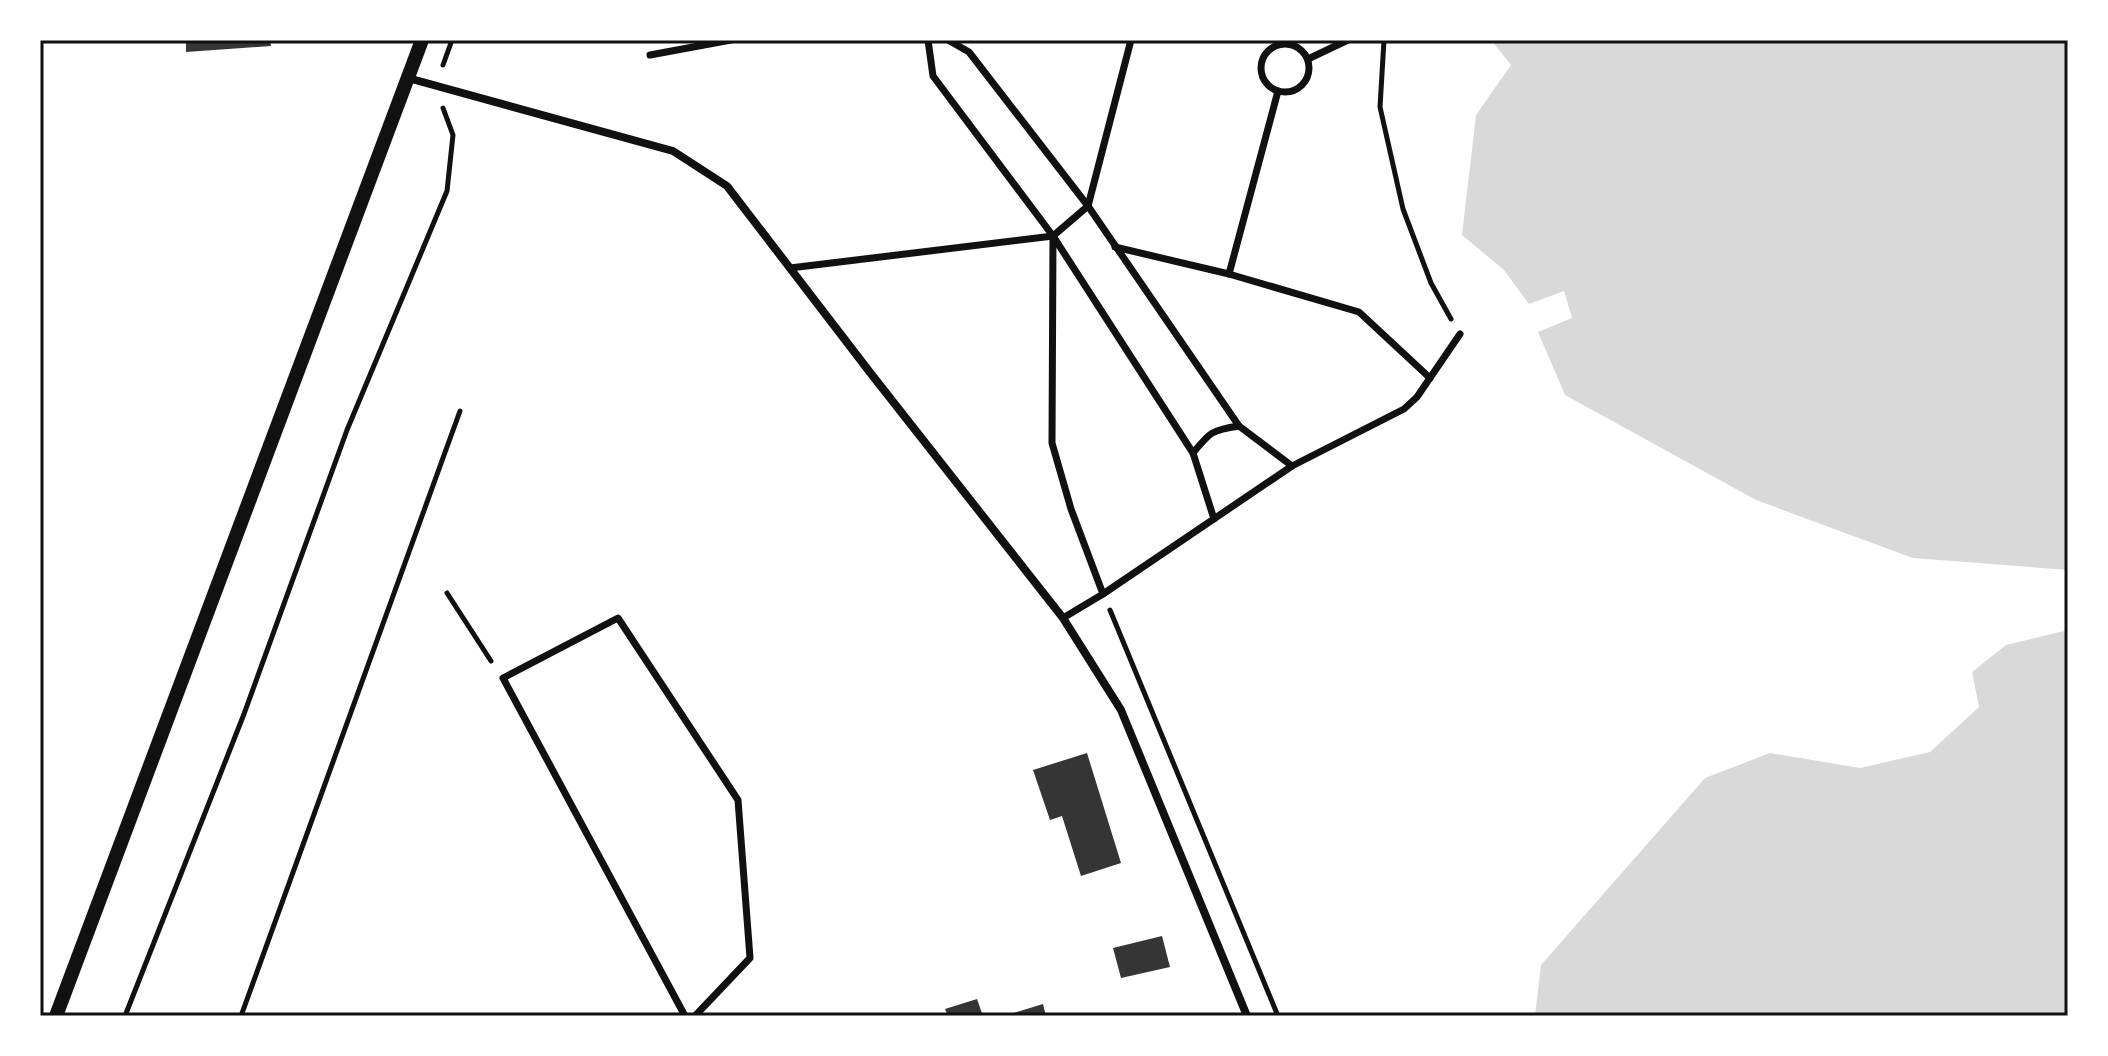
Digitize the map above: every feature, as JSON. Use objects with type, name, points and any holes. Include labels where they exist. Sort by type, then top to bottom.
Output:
[{"type":"street","points":[[56,1016],[422,40]]},
{"type":"street","points":[[650,55],[731,40]]},
{"type":"street","points":[[928,40],[933,76],[1053,236],[1193,453],[1214,519]]},
{"type":"street","points":[[948,40],[969,52],[1088,206],[1239,426],[1292,466]]},
{"type":"street","points":[[790,268],[1053,236],[1088,206],[1131,40]]},
{"type":"street","points":[[1308,59],[1348,40]]},
{"type":"street","points":[[1272,43],[1289,44],[1308,59],[1308,74],[1300,87],[1286,92],[1278,91],[1265,82],[1261,67],[1272,43]]},
{"type":"street","points":[[408,78],[673,151],[727,186],[1063,618],[1121,710],[1247,1016]]},
{"type":"street","points":[[1229,274],[1278,91]]},
{"type":"street","points":[[1053,236],[1052,443],[1071,509],[1103,594]]},
{"type":"street","points":[[1115,247],[1229,274],[1359,312],[1430,378]]},
{"type":"street","points":[[1063,618],[1292,466],[1404,409],[1417,397],[1460,334]]},
{"type":"street","points":[[1193,453],[1207,435],[1217,429],[1239,426]]},
{"type":"street","points":[[685,1016],[503,678],[618,618],[738,800],[750,958],[695,1016]]},
{"type":"path","points":[[1384,40],[1380,107],[1403,209],[1431,283],[1460,334]]},
{"type":"path","points":[[125,1016],[244,714],[347,430],[447,191],[453,135],[435,85]]},
{"type":"path","points":[[241,1016],[460,411]]},
{"type":"path","points":[[447,593],[503,678]]},
{"type":"path","points":[[1103,594],[1278,1016]]},
{"type":"shaded area","points":[[1491,40],[2068,40],[2068,570],[1913,558],[1756,500],[1565,395],[1538,332],[1572,318],[1564,291],[1529,304],[1504,270],[1462,235],[1476,115],[1511,65]]},
{"type":"shaded area","points":[[2068,630],[2068,1016],[1535,1016],[1541,965],[1705,778],[1770,753],[1860,768],[1930,752],[1979,707],[1972,672],[2006,645]]},
{"type":"building","points":[[186,40],[270,40],[271,46],[186,52]]},
{"type":"building","points":[[1087,753],[1121,863],[1081,876],[1062,816],[1050,820],[1033,770]]},
{"type":"building","points":[[1162,936],[1170,967],[1121,978],[1113,948]]},
{"type":"building","points":[[977,999],[983,1016],[948,1016],[945,1009]]},
{"type":"building","points":[[1043,1004],[1046,1016],[1007,1016],[1007,1015]]}]
